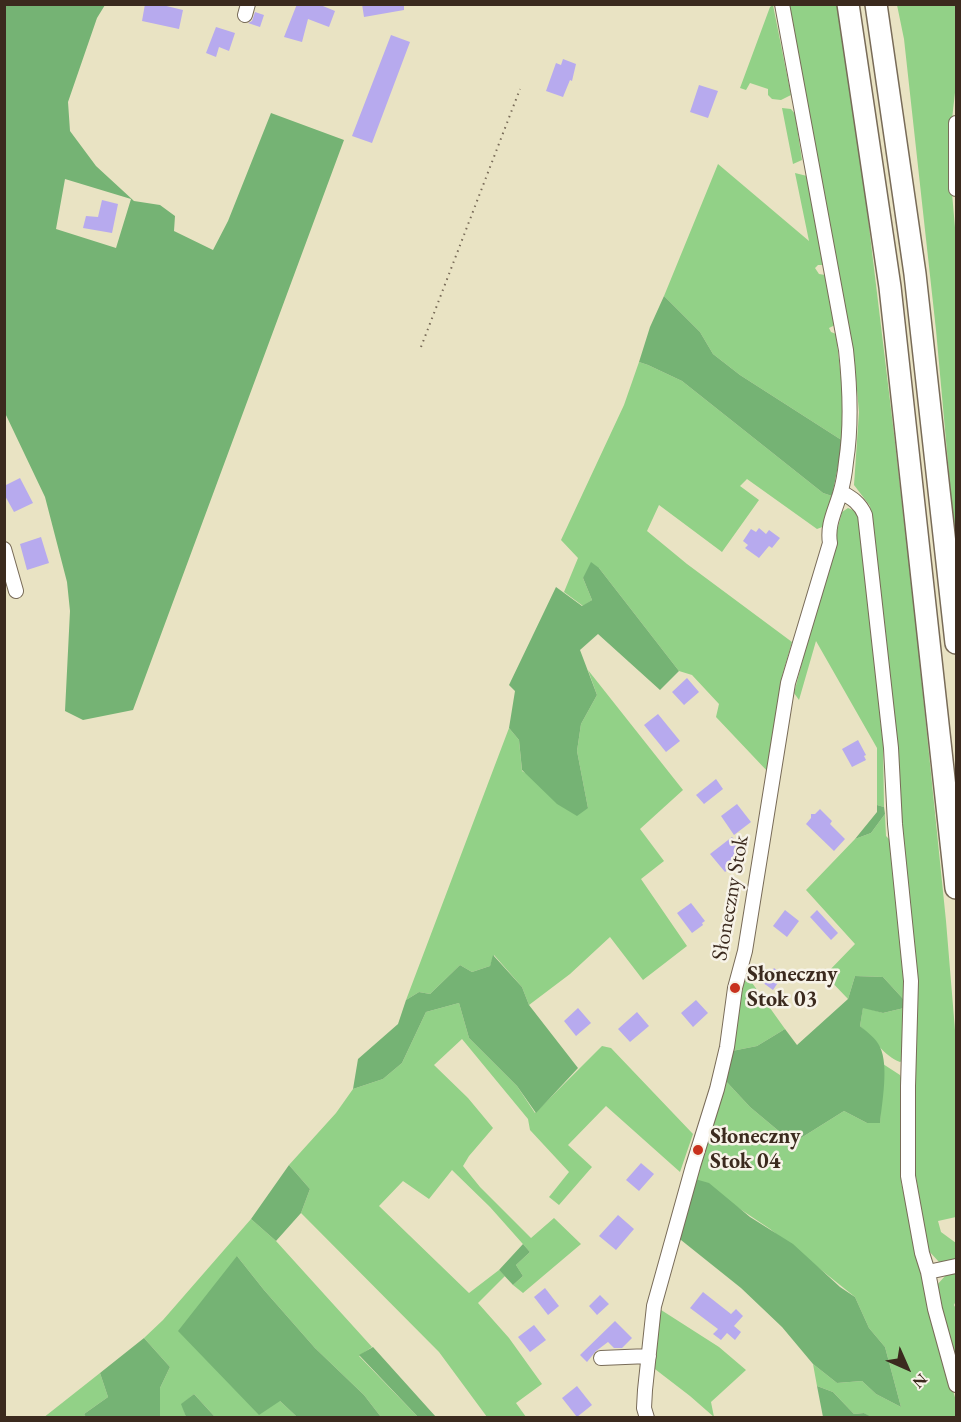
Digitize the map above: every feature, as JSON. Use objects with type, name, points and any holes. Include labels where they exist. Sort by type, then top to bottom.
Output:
[{"type":"highway","points":[[848,4],[890,286],[957,888]]},
{"type":"highway","points":[[876,4],[915,274],[957,643]]},
{"type":"street","name":"Słoneczny Stok","points":[[642,1414],[654,1306],[727,1047],[735,988],[745,951],[788,683],[830,543],[828,531],[841,492],[847,459],[850,386],[846,350],[782,4]]},
{"type":"street","points":[[957,123],[957,189]]},
{"type":"street","points":[[841,492],[855,500],[865,514],[891,748],[895,824],[910,981],[908,1176],[935,1309],[957,1385]]},
{"type":"street","points":[[4,549],[16,591]]},
{"type":"street","points":[[928,1272],[957,1266]]},
{"type":"street","points":[[601,1358],[649,1356]]},
{"type":"path","points":[[421,347],[520,89]]},
{"type":"green space","points":[[5,4],[105,5],[97,18],[68,102],[70,131],[96,166],[134,201],[160,205],[175,216],[174,231],[213,250],[228,221],[271,113],[344,140],[133,710],[83,720],[65,711],[70,611],[67,582],[45,497],[5,413]],"holes":[[[65,179],[131,199],[116,248],[56,229]]]},
{"type":"green space","points":[[773,5],[791,95],[781,100],[772,99],[768,95],[768,89],[750,83],[746,90],[740,88],[770,7]]},
{"type":"green space","points":[[788,5],[840,5],[894,434],[946,921],[956,1042],[956,1217],[938,1221],[941,1232],[956,1243],[956,1260],[939,1262],[928,1250],[913,1158],[915,987],[870,506],[854,485],[859,412],[854,357]]},
{"type":"green space","points":[[897,5],[956,5],[952,193],[956,239],[956,551],[936,330],[904,39]]},
{"type":"green space","points":[[782,108],[791,109],[795,114],[802,160],[793,164]]},
{"type":"green space","points":[[718,164],[809,241],[795,173],[807,176],[823,265],[815,268],[819,274],[825,275],[835,325],[829,328],[836,334],[843,395],[843,441],[740,375],[713,354],[700,332],[664,296]]},
{"type":"green space","points":[[664,296],[700,332],[713,354],[740,375],[843,441],[832,496],[823,493],[682,381],[639,362],[650,327]]},
{"type":"green space","points":[[639,362],[682,381],[823,493],[832,496],[825,526],[817,529],[747,479],[740,486],[759,500],[722,552],[659,505],[647,531],[687,564],[792,642],[782,676],[769,773],[716,717],[719,704],[692,675],[679,671],[599,568],[583,578],[592,600],[583,606],[564,592],[578,558],[561,540],[624,405]]},
{"type":"green space","points":[[848,508],[855,511],[860,521],[883,744],[884,807],[877,805],[877,748],[816,641],[799,700],[794,693],[842,512]]},
{"type":"green space","points":[[591,562],[599,568],[679,671],[660,690],[598,634],[580,650],[597,695],[581,724],[577,751],[588,808],[577,816],[557,804],[522,770],[519,740],[509,728],[515,691],[509,685],[556,587],[582,606],[592,600],[583,578]]},
{"type":"green space","points":[[588,670],[683,790],[640,829],[664,861],[641,879],[687,946],[643,980],[610,937],[570,974],[529,1005],[522,987],[494,955],[490,966],[472,972],[460,965],[430,994],[419,992],[406,1000],[509,728],[519,740],[522,771],[588,808],[577,751],[581,724],[597,695]]},
{"type":"green space","points":[[877,805],[884,807],[885,814],[871,833],[855,839],[877,812]]},
{"type":"green space","points":[[885,814],[886,836],[893,843],[906,984],[905,1001],[883,977],[855,976],[848,999],[825,975],[855,944],[806,890],[855,839],[871,833]]},
{"type":"green space","points":[[493,955],[522,987],[529,1005],[578,1068],[536,1113],[517,1086],[469,1038],[459,1003],[426,1012],[402,1063],[383,1079],[353,1089],[358,1059],[398,1024],[406,1000],[419,992],[430,994],[460,965],[472,972],[490,966]]},
{"type":"green space","points":[[745,973],[785,1029],[757,1046],[732,1051]]},
{"type":"green space","points":[[855,976],[883,977],[905,1001],[904,1008],[883,1013],[863,1008],[860,1026],[871,1035],[883,1055],[884,1084],[880,1123],[867,1123],[844,1111],[793,1143],[750,1107],[724,1079],[732,1051],[757,1046],[785,1029],[797,1045],[848,999]]},
{"type":"green space","points":[[459,1003],[469,1038],[517,1086],[535,1113],[602,1046],[611,1048],[693,1134],[680,1172],[606,1106],[568,1145],[592,1167],[559,1205],[549,1197],[569,1172],[530,1130],[528,1119],[462,1039],[434,1065],[468,1098],[493,1128],[463,1166],[480,1187],[531,1238],[554,1218],[581,1244],[523,1293],[513,1285],[523,1276],[516,1265],[530,1252],[490,1207],[452,1170],[429,1199],[403,1181],[379,1206],[469,1293],[499,1270],[505,1276],[478,1303],[509,1338],[542,1384],[516,1403],[526,1417],[487,1417],[439,1352],[301,1213],[310,1189],[289,1165],[336,1113],[353,1089],[383,1079],[402,1063],[426,1012]]},
{"type":"green space","points":[[863,1007],[883,1013],[904,1008],[904,1060],[900,1062],[889,1056],[860,1026]]},
{"type":"green space","points":[[883,1064],[900,1075],[902,1081],[901,1182],[928,1301],[956,1401],[956,1417],[871,1418],[864,1413],[854,1414],[833,1392],[817,1386],[813,1364],[837,1383],[862,1381],[876,1394],[901,1407],[885,1347],[869,1328],[855,1297],[770,1229],[695,1179],[724,1079],[750,1107],[793,1143],[844,1111],[867,1123],[880,1123]]},
{"type":"green space","points":[[289,1165],[310,1189],[301,1213],[276,1241],[251,1219]]},
{"type":"green space","points":[[695,1179],[709,1183],[750,1217],[793,1244],[840,1287],[855,1297],[869,1328],[885,1347],[901,1407],[876,1394],[862,1381],[837,1383],[813,1364],[782,1327],[741,1288],[676,1236]]},
{"type":"green space","points":[[251,1219],[276,1241],[372,1347],[359,1356],[418,1417],[381,1417],[364,1395],[315,1348],[237,1256],[280,1401],[297,1417],[215,1417],[194,1394],[182,1404],[186,1417],[160,1417],[160,1388],[170,1367],[144,1338],[163,1320]]},
{"type":"green space","points":[[523,1244],[530,1252],[516,1265],[523,1276],[513,1285],[499,1270]]},
{"type":"green space","points":[[237,1256],[315,1348],[364,1395],[381,1417],[297,1417],[280,1401],[259,1415],[178,1331]]},
{"type":"green space","points":[[956,1272],[954,1305],[956,1309],[956,1363],[936,1286],[946,1275]]},
{"type":"green space","points":[[658,1308],[719,1347],[746,1370],[711,1402],[714,1417],[651,1366]]},
{"type":"green space","points":[[144,1338],[170,1367],[160,1388],[160,1417],[86,1417],[84,1414],[108,1397],[100,1373]]},
{"type":"green space","points":[[373,1347],[436,1417],[418,1417],[359,1355]]},
{"type":"green space","points":[[100,1373],[108,1397],[84,1414],[86,1417],[43,1418]]},
{"type":"green space","points":[[817,1386],[833,1392],[854,1414],[864,1413],[871,1417],[823,1417]]},
{"type":"green space","points":[[194,1394],[215,1417],[186,1417],[181,1404]]},
{"type":"building","points":[[145,4],[158,4],[183,10],[179,29],[142,21]]},
{"type":"building","points":[[297,4],[318,4],[335,11],[329,27],[308,19],[302,42],[284,37]]},
{"type":"building","points":[[362,4],[404,4],[404,10],[364,17]]},
{"type":"building","points":[[255,12],[264,15],[260,27],[248,23],[252,21]]},
{"type":"building","points":[[216,27],[235,33],[229,51],[219,47],[216,57],[206,53]]},
{"type":"building","points":[[391,35],[410,42],[372,143],[352,136]]},
{"type":"building","points":[[563,59],[576,64],[572,81],[570,80],[563,97],[546,91],[556,63],[561,65]]},
{"type":"building","points":[[699,85],[718,91],[708,118],[690,112]]},
{"type":"building","points":[[102,200],[118,204],[112,233],[83,228],[86,216],[98,217]]},
{"type":"building","points":[[20,478],[33,503],[14,512],[4,494],[4,486]]},
{"type":"building","points":[[759,528],[766,534],[769,530],[780,538],[759,558],[745,548],[748,545],[743,541],[751,529],[756,532]]},
{"type":"building","points":[[41,537],[49,563],[27,570],[20,544]]},
{"type":"building","points":[[687,678],[699,692],[684,705],[672,692]]},
{"type":"building","points":[[658,714],[680,741],[666,752],[644,725]]},
{"type":"building","points":[[858,740],[866,755],[864,756],[866,760],[852,767],[842,749]]},
{"type":"building","points":[[716,779],[723,789],[704,804],[696,795]]},
{"type":"building","points":[[737,804],[751,822],[734,835],[721,816]]},
{"type":"building","points":[[820,809],[832,821],[830,824],[845,839],[834,851],[806,824],[811,814],[815,814]]},
{"type":"building","points":[[732,837],[743,850],[736,855],[740,860],[725,872],[710,854]]},
{"type":"building","points":[[691,903],[705,921],[692,933],[677,913]]},
{"type":"building","points":[[785,910],[799,921],[787,937],[773,926]]},
{"type":"building","points":[[817,910],[838,933],[831,940],[810,917]]},
{"type":"building","points":[[774,968],[783,975],[773,990],[759,980],[766,969],[771,972]]},
{"type":"building","points":[[696,1000],[708,1013],[693,1027],[681,1013]]},
{"type":"building","points":[[578,1008],[591,1023],[576,1036],[564,1021]]},
{"type":"building","points":[[637,1012],[649,1026],[630,1042],[618,1029]]},
{"type":"building","points":[[641,1163],[654,1174],[639,1191],[626,1180]]},
{"type":"building","points":[[618,1215],[634,1229],[616,1250],[599,1236]]},
{"type":"building","points":[[545,1288],[559,1306],[548,1315],[534,1297]]},
{"type":"building","points":[[703,1292],[731,1314],[736,1309],[743,1316],[734,1326],[741,1332],[735,1340],[727,1333],[721,1340],[713,1334],[718,1329],[690,1308]]},
{"type":"building","points":[[600,1295],[609,1304],[597,1315],[589,1306]]},
{"type":"building","points":[[615,1321],[632,1338],[622,1348],[614,1348],[608,1342],[587,1362],[580,1355]]},
{"type":"building","points":[[534,1325],[546,1340],[530,1352],[518,1337]]},
{"type":"building","points":[[577,1386],[592,1405],[577,1417],[562,1398]]},
{"type":"place","name":"Słoneczny Stok 03","points":[[735,988]]},
{"type":"place","name":"Słoneczny Stok 04","points":[[698,1150]]}]
